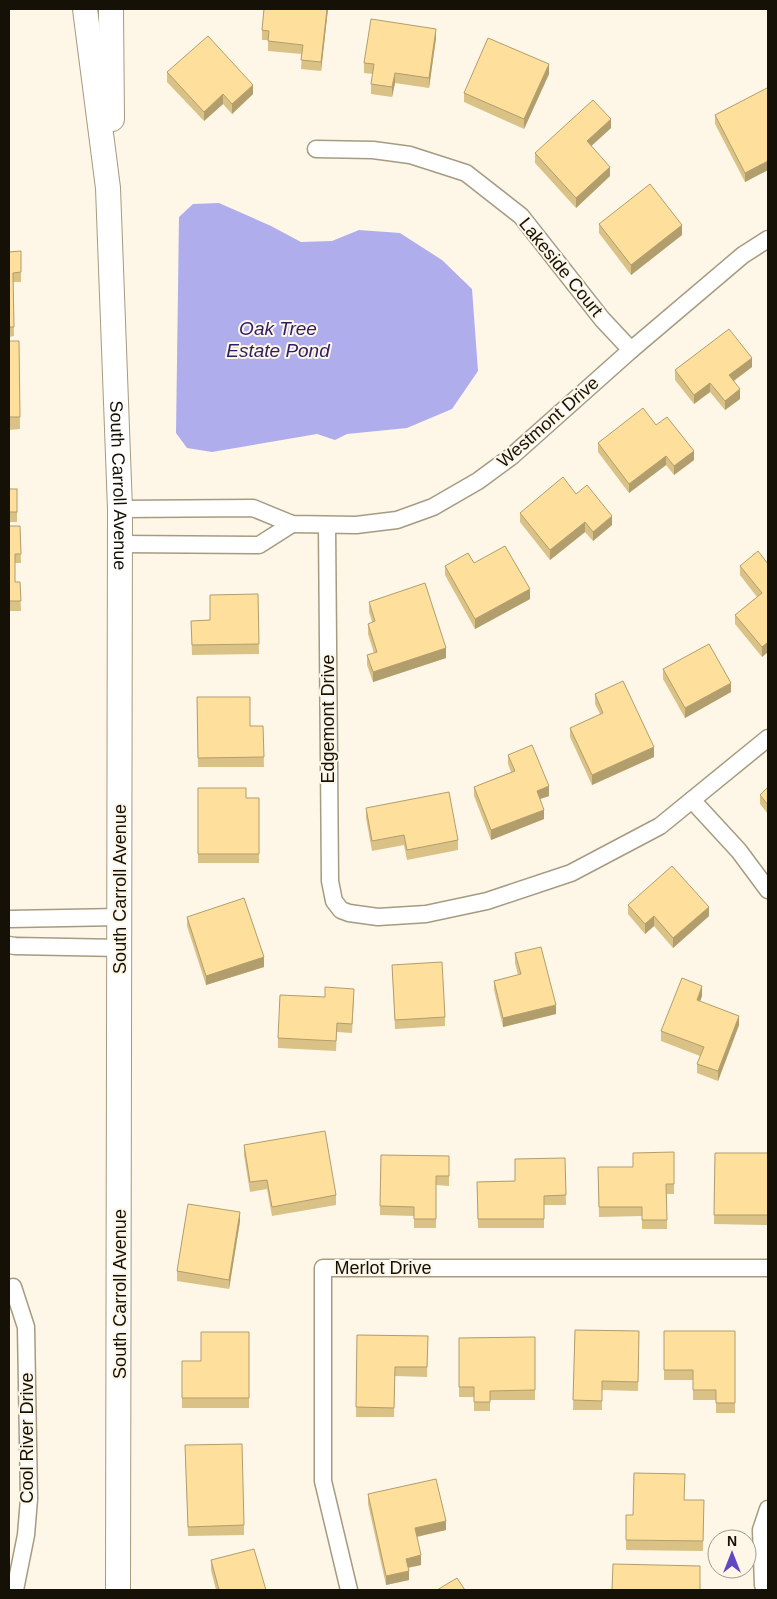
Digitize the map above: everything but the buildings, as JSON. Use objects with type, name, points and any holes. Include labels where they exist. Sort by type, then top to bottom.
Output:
[{"type":"main road","name":"South Carroll Avenue","points":[[85,9],[108,188],[120,509],[118,1590]]},
{"type":"main road","name":"South Carroll Avenue","points":[[108,188],[112,118],[112,9]]},
{"type":"street","name":"Lakeside Court","points":[[316,149],[373,150],[410,155],[466,173],[521,216],[602,319],[631,350]]},
{"type":"street","name":"Westmont Drive","points":[[120,509],[253,508],[292,524],[356,525],[396,520],[432,507],[470,486],[512,456],[631,350],[743,255],[768,239]]},
{"type":"street","points":[[120,544],[259,545],[292,524]]},
{"type":"street","name":"Edgemont Drive","points":[[327,525],[330,881],[334,901],[341,910],[378,917],[426,914],[487,901],[571,873],[660,826],[692,800]]},
{"type":"street","points":[[768,738],[692,800],[739,851],[768,890]]},
{"type":"street","points":[[9,919],[120,917]]},
{"type":"street","points":[[9,945],[120,948]]},
{"type":"street","name":"Merlot Drive","points":[[349,1590],[322,1481],[322,1268],[768,1268]]},
{"type":"street","name":"Cool River Drive","points":[[13,1288],[26,1327],[29,1499],[26,1535],[15,1590]]},
{"type":"street","points":[[765,1590],[761,1530],[768,1509]]},
{"type":"water","name":"Oak Tree Estate Pond","points":[[219,203],[271,226],[301,242],[332,241],[359,230],[400,233],[442,260],[472,289],[478,371],[452,409],[407,428],[347,434],[335,440],[317,434],[212,452],[187,448],[176,433],[179,217],[193,204]]}]
